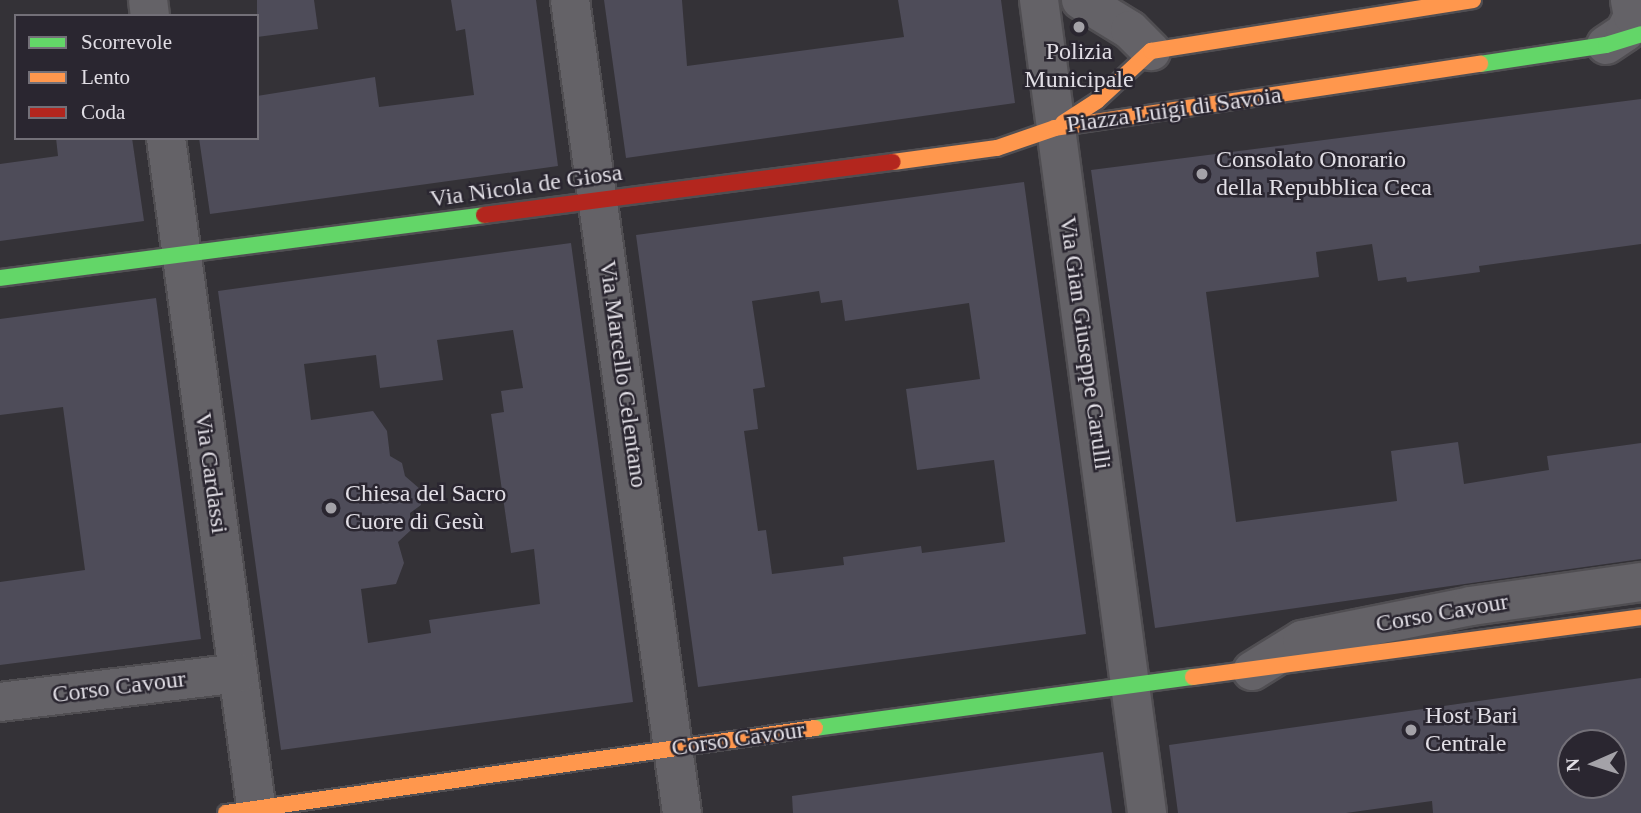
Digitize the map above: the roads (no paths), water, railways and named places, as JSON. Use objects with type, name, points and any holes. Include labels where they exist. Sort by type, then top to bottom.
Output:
[{"type":"main road","points":[[1151,51],[1473,0]]},
{"type":"main road","name":"Piazza Luigi di Savoia","points":[[1055,128],[1623,40]]},
{"type":"main road","name":"Piazza Luigi di Savoia","points":[[1055,128],[1097,101],[1151,51]]},
{"type":"main road","name":"Via Nicola de Giosa","points":[[0,278],[997,148],[1055,128]]},
{"type":"main road","name":"Corso Cavour","points":[[246,812],[673,748],[1641,617]]},
{"type":"street","name":"Via Marcello Celentano","points":[[570,0],[682,813]]},
{"type":"street","name":"Via Gian Giuseppe Carulli","points":[[1039,0],[1147,813]]},
{"type":"street","points":[[1081,0],[1130,30],[1151,51]]},
{"type":"street","name":"Piazza Luigi di Savoia","points":[[1623,40],[1633,16],[1630,0]]},
{"type":"street","name":"Via Cardassi","points":[[166,140],[238,673],[246,812]]},
{"type":"street","name":"Corso Cavour","points":[[1252,671],[1303,640],[1471,606],[1641,582]]},
{"type":"street","name":"Corso Cavour","points":[[0,702],[238,673]]},
{"type":"place","name":"Polizia Municipale","points":[[1079,27]]},
{"type":"place","name":"Consolato Onorario della Repubblica Ceca","points":[[1202,174]]},
{"type":"place","name":"Chiesa del Sacro Cuore di Gesù","points":[[331,508]]},
{"type":"place","name":"Host Bari Centrale","points":[[1411,730]]}]
